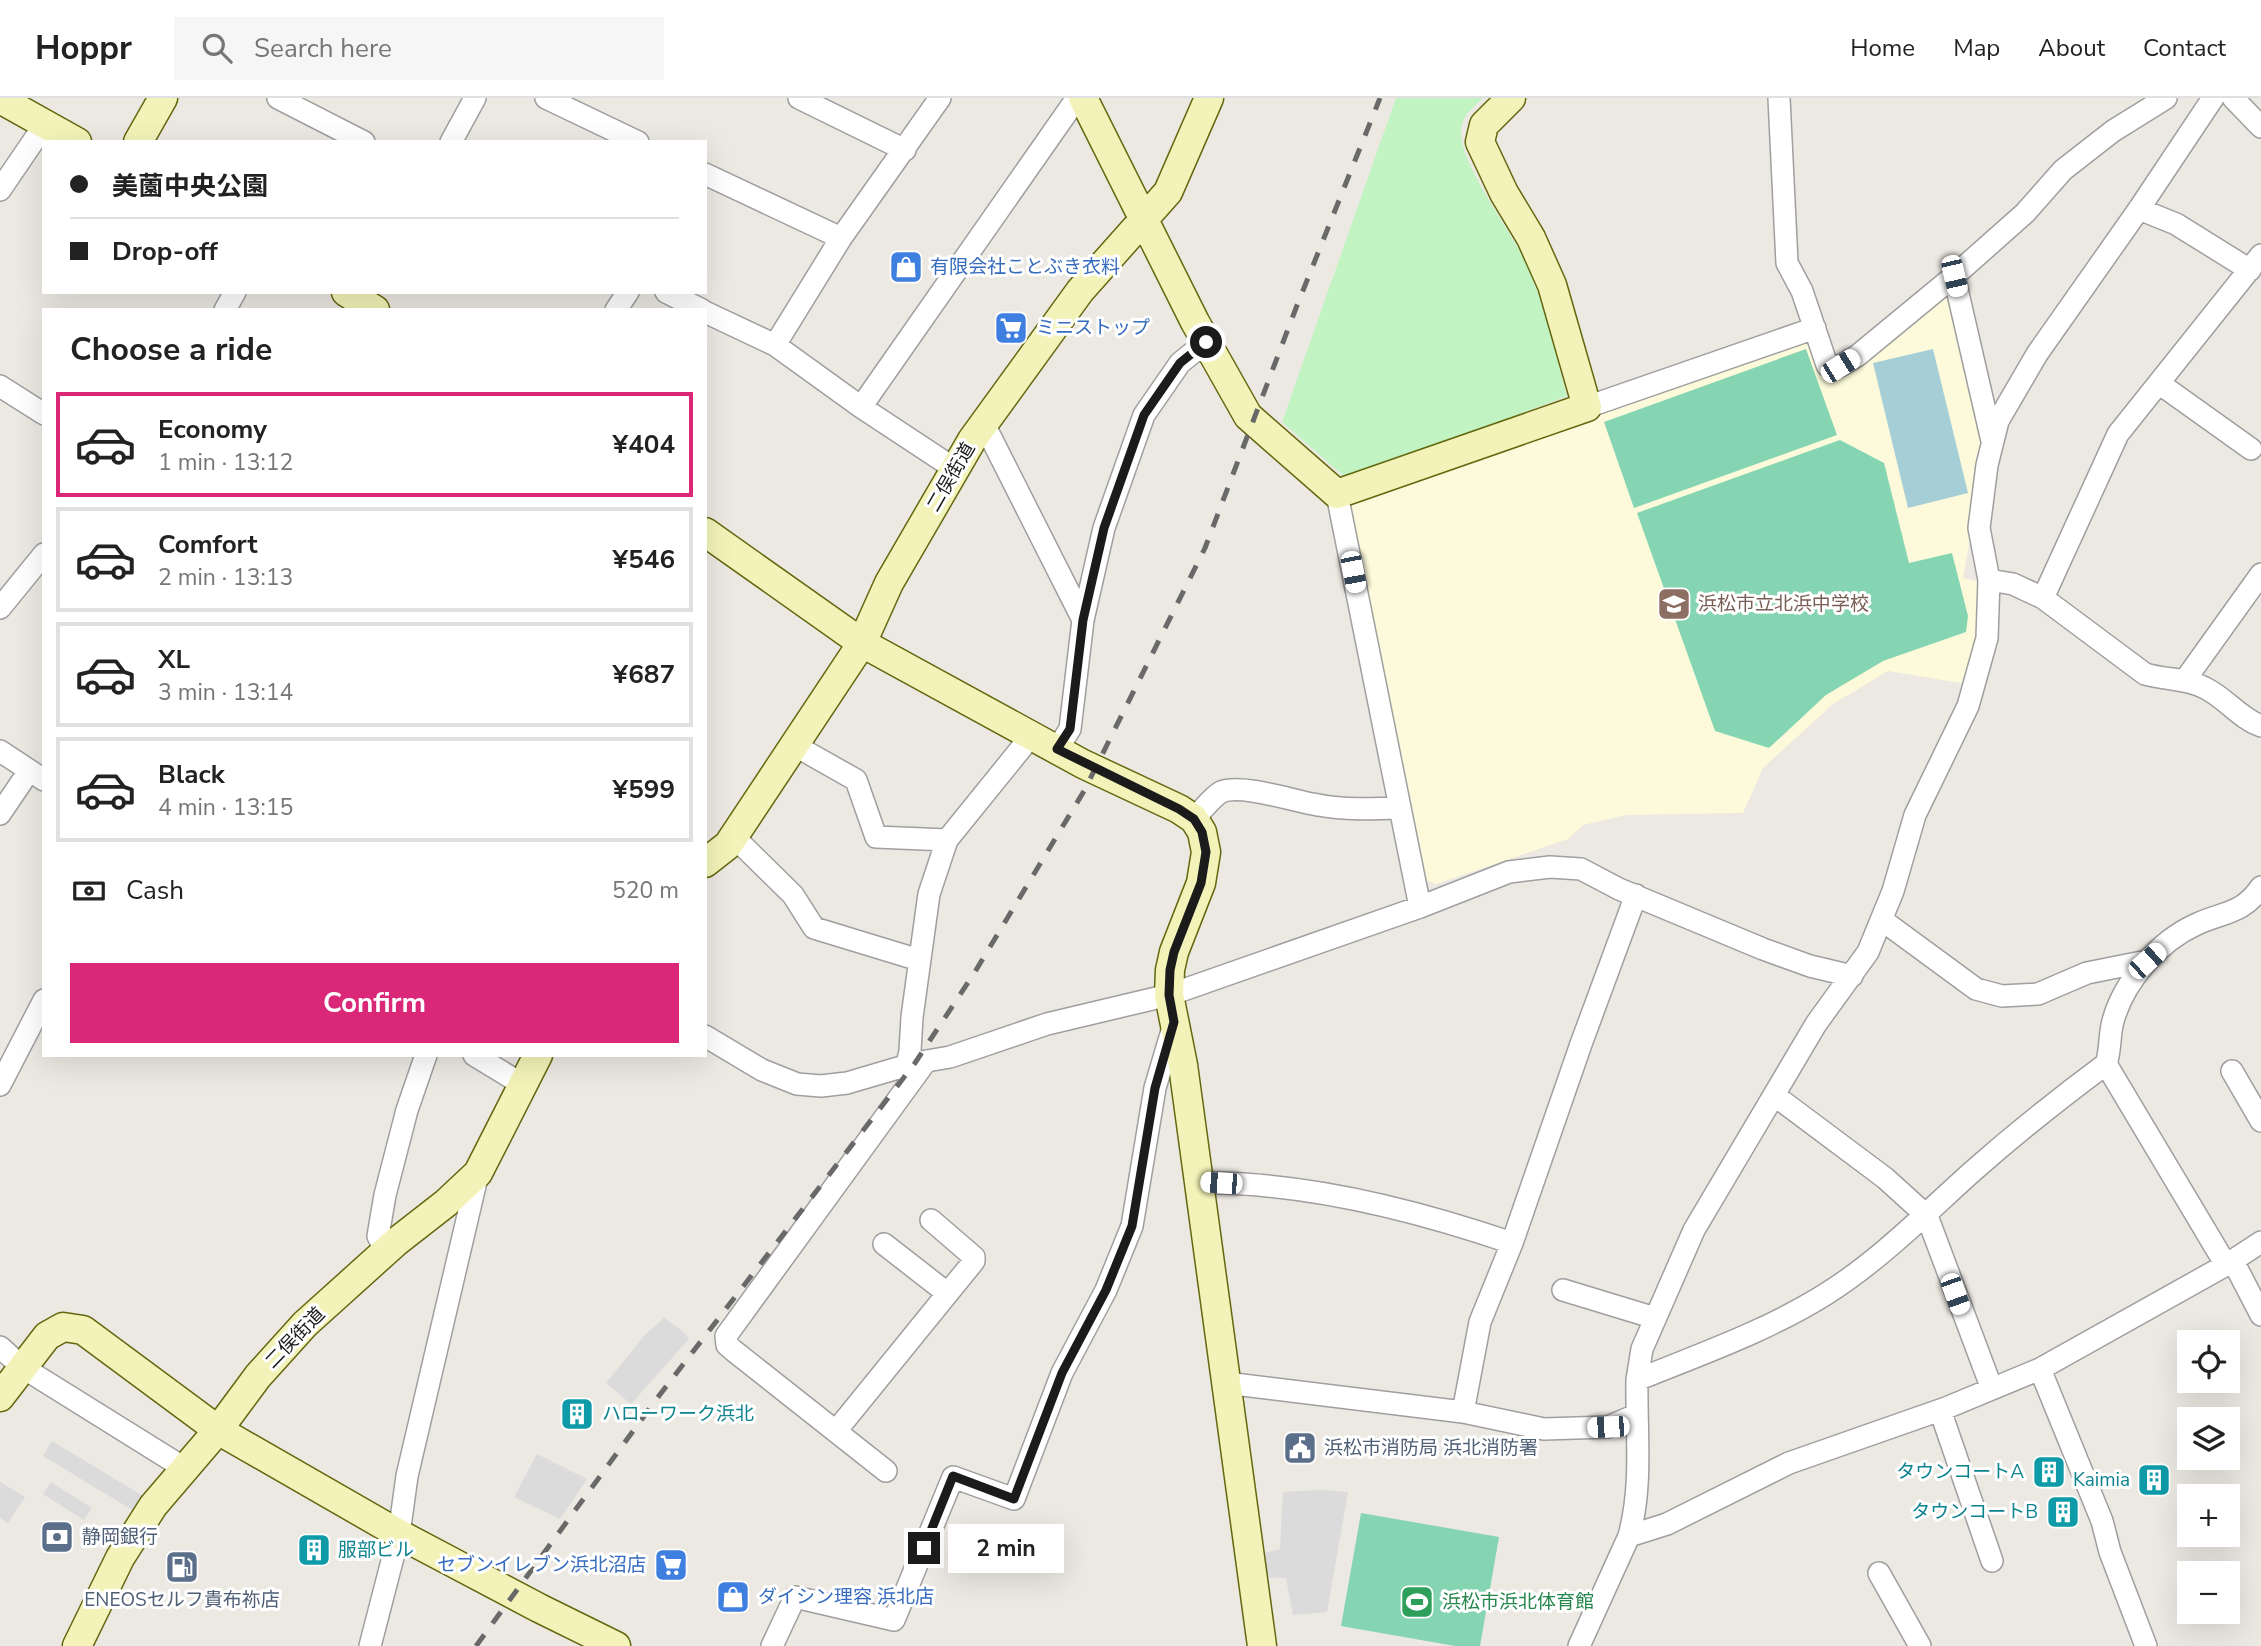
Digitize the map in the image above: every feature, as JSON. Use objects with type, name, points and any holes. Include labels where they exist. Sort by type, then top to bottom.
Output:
[{"type":"street","points":[[139,140],[163,98]]},
{"type":"street","points":[[278,98],[319,107],[361,140]]},
{"type":"street","points":[[452,140],[475,98]]},
{"type":"street","points":[[545,98],[634,140]]},
{"type":"street","points":[[775,345],[841,238],[940,98]]},
{"type":"street","points":[[861,407],[1077,98]]},
{"type":"street","points":[[1083,98],[1206,342],[1248,416],[1337,494],[1420,907]]},
{"type":"street","name":"二俣街道","points":[[707,861],[734,837],[862,643],[889,583],[984,424],[1080,291],[1168,192],[1209,98]]},
{"type":"street","points":[[1511,98],[1484,125],[1480,142],[1504,192],[1531,238],[1552,285],[1587,407]]},
{"type":"street","points":[[1779,98],[1787,263],[1801,291],[1827,365],[1840,366],[1857,356],[1954,276],[2025,213],[2063,170],[2113,131],[2166,98]]},
{"type":"street","points":[[1579,1646],[1629,1536],[1637,1491],[1639,1445],[1636,1415],[1639,1358],[1655,1318],[1694,1230],[1816,1024],[1868,952],[1893,891],[1915,814],[1968,706],[1987,638],[1989,580],[1979,528],[1987,465],[1998,421],[2037,354],[2213,98]]},
{"type":"street","points":[[2232,98],[2261,127]]},
{"type":"street","points":[[0,99],[73,140]]},
{"type":"street","points":[[812,101],[905,150]]},
{"type":"street","points":[[0,190],[45,124]]},
{"type":"street","points":[[707,175],[841,238]]},
{"type":"street","points":[[2043,598],[2118,435],[2255,271],[2176,224],[2139,209]]},
{"type":"street","points":[[1954,276],[1993,444]]},
{"type":"street","points":[[349,294],[373,308]]},
{"type":"street","points":[[670,294],[697,308]]},
{"type":"street","points":[[707,313],[775,345],[955,470]]},
{"type":"street","points":[[1337,494],[1815,328]]},
{"type":"street","points":[[1057,749],[1070,729],[1083,620],[1104,528],[1144,415],[1180,363],[1206,342]]},
{"type":"street","points":[[2160,383],[2251,449]]},
{"type":"street","points":[[0,386],[42,413]]},
{"type":"street","points":[[984,424],[1083,620]]},
{"type":"street","points":[[707,533],[862,643],[1057,749],[1179,809],[1194,819],[1202,832],[1206,852],[1201,883],[1174,952],[1172,1008],[1155,1088],[1132,1226],[1106,1290],[1062,1373],[1014,1499],[953,1476],[894,1620],[795,1597],[772,1646]]},
{"type":"street","points":[[3,599],[42,556]]},
{"type":"street","points":[[2185,680],[2257,571]]},
{"type":"street","points":[[1989,580],[2013,584],[2043,598],[2145,674],[2185,680],[2206,688],[2250,722],[2261,726]]},
{"type":"street","points":[[916,1063],[910,1051],[919,960],[929,894],[947,840],[1032,734]]},
{"type":"street","points":[[794,745],[856,780],[876,837],[947,840]]},
{"type":"street","points":[[0,751],[36,775],[0,814]]},
{"type":"street","points":[[1194,819],[1221,792],[1238,790],[1290,798],[1318,806],[1399,808]]},
{"type":"street","points":[[734,837],[793,895],[814,928],[919,960]]},
{"type":"street","points":[[707,1037],[762,1070],[797,1084],[812,1086],[846,1083],[916,1063],[950,1057],[1047,1024],[1172,1008],[1509,872],[1550,867],[1581,869],[1763,949],[1810,966],[1852,976]]},
{"type":"street","points":[[1637,1380],[1732,1342],[1828,1293],[1927,1216],[2032,1120],[2106,1064],[2116,1013],[2124,995],[2147,961],[2174,937],[2192,926],[2238,910],[2254,898],[2261,887]]},
{"type":"street","points":[[1463,1412],[1480,1322],[1512,1243],[1636,895]]},
{"type":"street","points":[[1882,920],[1976,989],[2002,996],[2038,994],[2087,973],[2147,961]]},
{"type":"street","points":[[0,1085],[42,1004]]},
{"type":"street","points":[[1172,1008],[1183,1065],[1262,1646]]},
{"type":"street","points":[[386,1252],[378,1237],[385,1195],[407,1110],[425,1057]]},
{"type":"street","points":[[477,1057],[525,1086]]},
{"type":"street","name":"二俣街道","points":[[77,1646],[120,1558],[153,1506],[218,1430],[258,1376],[305,1324],[478,1173],[525,1086],[537,1057]]},
{"type":"street","points":[[887,1471],[727,1345],[726,1336],[916,1063]]},
{"type":"street","points":[[2106,1064],[2261,1315]]},
{"type":"street","points":[[2232,1071],[2261,1121]]},
{"type":"street","points":[[1774,1095],[1885,1178],[1927,1216],[1992,1389]]},
{"type":"street","points":[[370,1646],[399,1534],[407,1476],[478,1173]]},
{"type":"street","points":[[1198,1182],[1267,1185],[1331,1194],[1448,1222],[1512,1243]]},
{"type":"street","points":[[836,1431],[971,1267],[974,1257],[930,1220]]},
{"type":"street","points":[[1629,1536],[1667,1524],[1812,1454],[1940,1410],[2040,1369],[2229,1263],[2261,1242]]},
{"type":"street","points":[[884,1244],[947,1293]]},
{"type":"street","points":[[1563,1290],[1655,1318]]},
{"type":"street","points":[[0,1397],[55,1330],[75,1327],[91,1334],[218,1430],[399,1534],[616,1646]]},
{"type":"street","points":[[0,1347],[22,1367],[184,1468]]},
{"type":"street","points":[[2040,1369],[2102,1521],[2110,1552],[2146,1646]]},
{"type":"street","points":[[1226,1383],[1463,1412],[1544,1429],[1608,1427],[1636,1415]]},
{"type":"street","points":[[1940,1410],[1992,1561]]},
{"type":"street","points":[[1879,1573],[1920,1646]]},
{"type":"shaded area","name":"浜松市立北浜中学校","points":[[1951,291],[1986,449],[1963,578],[1983,583],[1982,624],[1966,684],[1888,671],[1833,704],[1763,768],[1743,813],[1627,815],[1583,825],[1568,839],[1436,884],[1426,880],[1371,631],[1348,504],[1808,336],[1822,370]]},
{"type":"shaded area","points":[[664,1318],[689,1339],[631,1404],[606,1383],[645,1335]]},
{"type":"shaded area","points":[[52,1441],[143,1496],[134,1511],[43,1456]]},
{"type":"shaded area","points":[[537,1454],[587,1479],[560,1519],[514,1497]]},
{"type":"shaded area","points":[[0,1482],[25,1497],[8,1523],[0,1518]]},
{"type":"shaded area","points":[[51,1482],[92,1508],[84,1520],[43,1494]]},
{"type":"shaded area","points":[[1283,1492],[1348,1492],[1327,1612],[1293,1615],[1286,1578],[1267,1577],[1264,1553],[1280,1549]]},
{"type":"green space","points":[[1396,98],[1483,98],[1463,122],[1463,146],[1476,178],[1523,257],[1548,325],[1567,396],[1347,479],[1282,422]]},
{"type":"green space","points":[[1806,349],[1837,435],[1634,508],[1604,422]]},
{"type":"green space","points":[[1840,440],[1884,463],[1909,563],[1952,553],[1968,616],[1966,632],[1883,661],[1826,695],[1769,748],[1715,731],[1637,513]]},
{"type":"green space","name":"浜松市浜北体育館","points":[[1361,1513],[1499,1537],[1480,1646],[1455,1646],[1341,1626]]},
{"type":"water","points":[[1933,349],[1968,493],[1908,508],[1873,363]]},
{"type":"railway","points":[[476,1646],[655,1401],[915,1063],[973,975],[1084,791],[1205,548],[1296,308],[1380,98]]},
{"type":"place","name":"有限会社ことぶき衣料","points":[[906,267]]},
{"type":"place","name":"ミニストップ","points":[[1011,328]]},
{"type":"place","name":"浜松市立北浜中学校","points":[[1674,604]]},
{"type":"place","name":"ハローワーク浜北","points":[[577,1414]]},
{"type":"place","name":"浜松市消防局 浜北消防署","points":[[1300,1448]]},
{"type":"place","name":"タウンコートA","points":[[2049,1472]]},
{"type":"place","name":"Kaimia","points":[[2154,1480]]},
{"type":"place","name":"タウンコートB","points":[[2063,1512]]},
{"type":"place","name":"静岡銀行","points":[[57,1537]]},
{"type":"place","name":"服部ビル","points":[[314,1550]]},
{"type":"place","name":"セブンイレブン浜北沼店","points":[[671,1565]]},
{"type":"place","name":"ENEOSセルフ貴布祢店","points":[[182,1567]]},
{"type":"place","name":"ダイシン理容 浜北店","points":[[733,1597]]},
{"type":"place","name":"浜松市浜北体育館","points":[[1417,1602]]},
{"type":"route","points":[[924,1548],[953,1476],[1014,1499],[1062,1373],[1106,1290],[1132,1226],[1155,1088],[1174,1022],[1169,995],[1170,970],[1174,952],[1201,883],[1206,852],[1202,832],[1194,819],[1057,749],[1070,729],[1083,620],[1104,528],[1144,415],[1180,363],[1206,342]]}]
